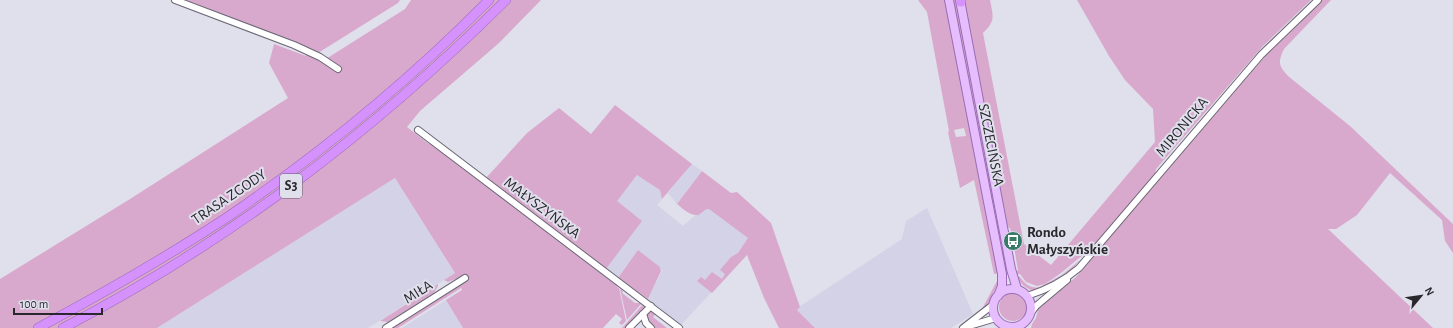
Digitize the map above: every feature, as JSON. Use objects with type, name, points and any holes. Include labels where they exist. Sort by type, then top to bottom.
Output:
[{"type":"highway","name":"TRASA ZGODY","points":[[38,328],[120,284],[226,218],[368,111],[489,0]]},
{"type":"highway","name":"TRASA ZGODY","points":[[63,328],[125,294],[187,257],[288,189],[376,119],[433,70],[506,0]]},
{"type":"main road","name":"SZCZECIŃSKA","points":[[949,0],[1002,274],[1002,286],[998,296]]},
{"type":"main road","name":"SZCZECIŃSKA","points":[[961,1],[1002,226],[1017,289]]},
{"type":"main road","points":[[1028,328],[1031,308],[1027,296],[1023,292],[1017,289],[1006,290],[998,296],[994,304],[996,318],[1008,327],[1018,326],[1029,316]]},
{"type":"street","points":[[175,0],[294,45],[320,57],[338,69]]},
{"type":"street","name":"MIRONICKA","points":[[1029,316],[1036,306],[1062,285],[1079,268],[1261,55],[1318,0]]},
{"type":"street","name":"MAŁYSZYŃSKA","points":[[418,130],[679,328]]},
{"type":"street","name":"MIRONICKA","points":[[1027,296],[1043,291],[1072,274]]},
{"type":"street","name":"MIŁA","points":[[386,328],[465,278]]},
{"type":"street","points":[[964,327],[994,304]]},
{"type":"street","points":[[629,328],[650,306]]},
{"type":"street","points":[[643,314],[646,323],[651,328]]},
{"type":"street","points":[[964,327],[996,318]]},
{"type":"shaded area","points":[[186,0],[400,0],[398,3],[318,53]]},
{"type":"shaded area","points":[[411,0],[541,0],[499,43],[420,111],[407,127],[429,144],[431,142],[618,284],[617,287],[619,288],[626,321],[622,325],[619,323],[622,319],[616,314],[603,328],[463,328],[446,300],[462,290],[461,288],[398,328],[391,328],[461,284],[458,278],[448,282],[444,280],[455,273],[395,178],[157,328],[0,328],[0,279],[130,199],[288,98],[269,63],[274,44],[306,56],[307,54],[320,61],[329,57],[405,9]]},
{"type":"shaded area","points":[[918,0],[990,0],[992,22],[983,33],[1024,244],[1051,265],[1155,142],[1153,109],[1125,80],[1109,56],[1077,0],[1311,0],[1263,46],[1156,169],[1155,175],[1090,251],[1045,284],[1037,286],[1026,282],[1020,274],[1015,274],[1018,270],[1013,241],[1014,236],[1012,236],[1010,228],[1004,218],[987,122],[979,124],[1008,272],[994,274],[974,180],[960,188],[948,132],[927,12]],"holes":[[[964,128],[966,136],[956,137],[954,130]]]},
{"type":"shaded area","points":[[1321,0],[1331,0],[1284,49],[1280,60],[1282,69],[1288,76],[1350,126],[1453,224],[1453,253],[1445,241],[1442,220],[1390,173],[1357,215],[1336,229],[1328,229],[1433,328],[1031,328],[1039,307],[1076,277],[1217,109],[1273,48]]},
{"type":"shaded area","points":[[615,105],[692,164],[662,199],[660,190],[637,175],[617,201],[642,221],[606,269],[486,178],[527,133],[559,108],[591,134]]},
{"type":"shaded area","points":[[692,164],[702,171],[677,204],[668,193]]},
{"type":"shaded area","points":[[702,171],[731,193],[737,192],[771,223],[800,307],[797,310],[815,328],[779,328],[764,298],[747,255],[712,293],[697,281],[701,277],[705,280],[712,272],[722,279],[725,274],[720,270],[731,257],[738,253],[748,238],[709,209],[695,215],[686,211],[677,204]]},
{"type":"shaded area","points":[[638,174],[660,190],[662,199],[657,205],[683,226],[707,205],[758,242],[681,325],[648,299],[662,271],[660,267],[638,250],[618,278],[606,269],[616,201]]},
{"type":"shaded area","points":[[395,178],[455,273],[368,328],[157,328]]},
{"type":"shaded area","points":[[927,208],[973,314],[951,328],[815,328],[796,309],[902,239],[906,221]]},
{"type":"shaded area","points":[[638,250],[660,267],[661,271],[648,299],[618,278]]},
{"type":"shaded area","points":[[1079,261],[1072,269],[1059,279],[1036,291],[1030,290],[1024,286],[1016,276],[1020,277],[1031,287],[1040,287],[1062,275]]},
{"type":"shaded area","points":[[998,279],[997,287],[983,311],[982,309]]},
{"type":"shaded area","points":[[438,284],[434,293],[388,322],[380,321]]},
{"type":"shaded area","points":[[620,289],[623,291],[622,293],[635,303],[642,303],[627,320]]},
{"type":"shaded area","points":[[1013,293],[1023,297],[1027,307],[1023,317],[1013,321],[1003,317],[999,307],[1003,297]]},
{"type":"shaded area","points":[[446,300],[463,328],[402,328]]},
{"type":"shaded area","points":[[643,304],[645,307],[640,315],[627,328],[622,328]]},
{"type":"shaded area","points":[[650,311],[656,313],[653,317],[667,328],[654,328],[648,323],[646,314]]},
{"type":"place","name":"Rondo Małyszyńskie","points":[[1013,241]]}]
